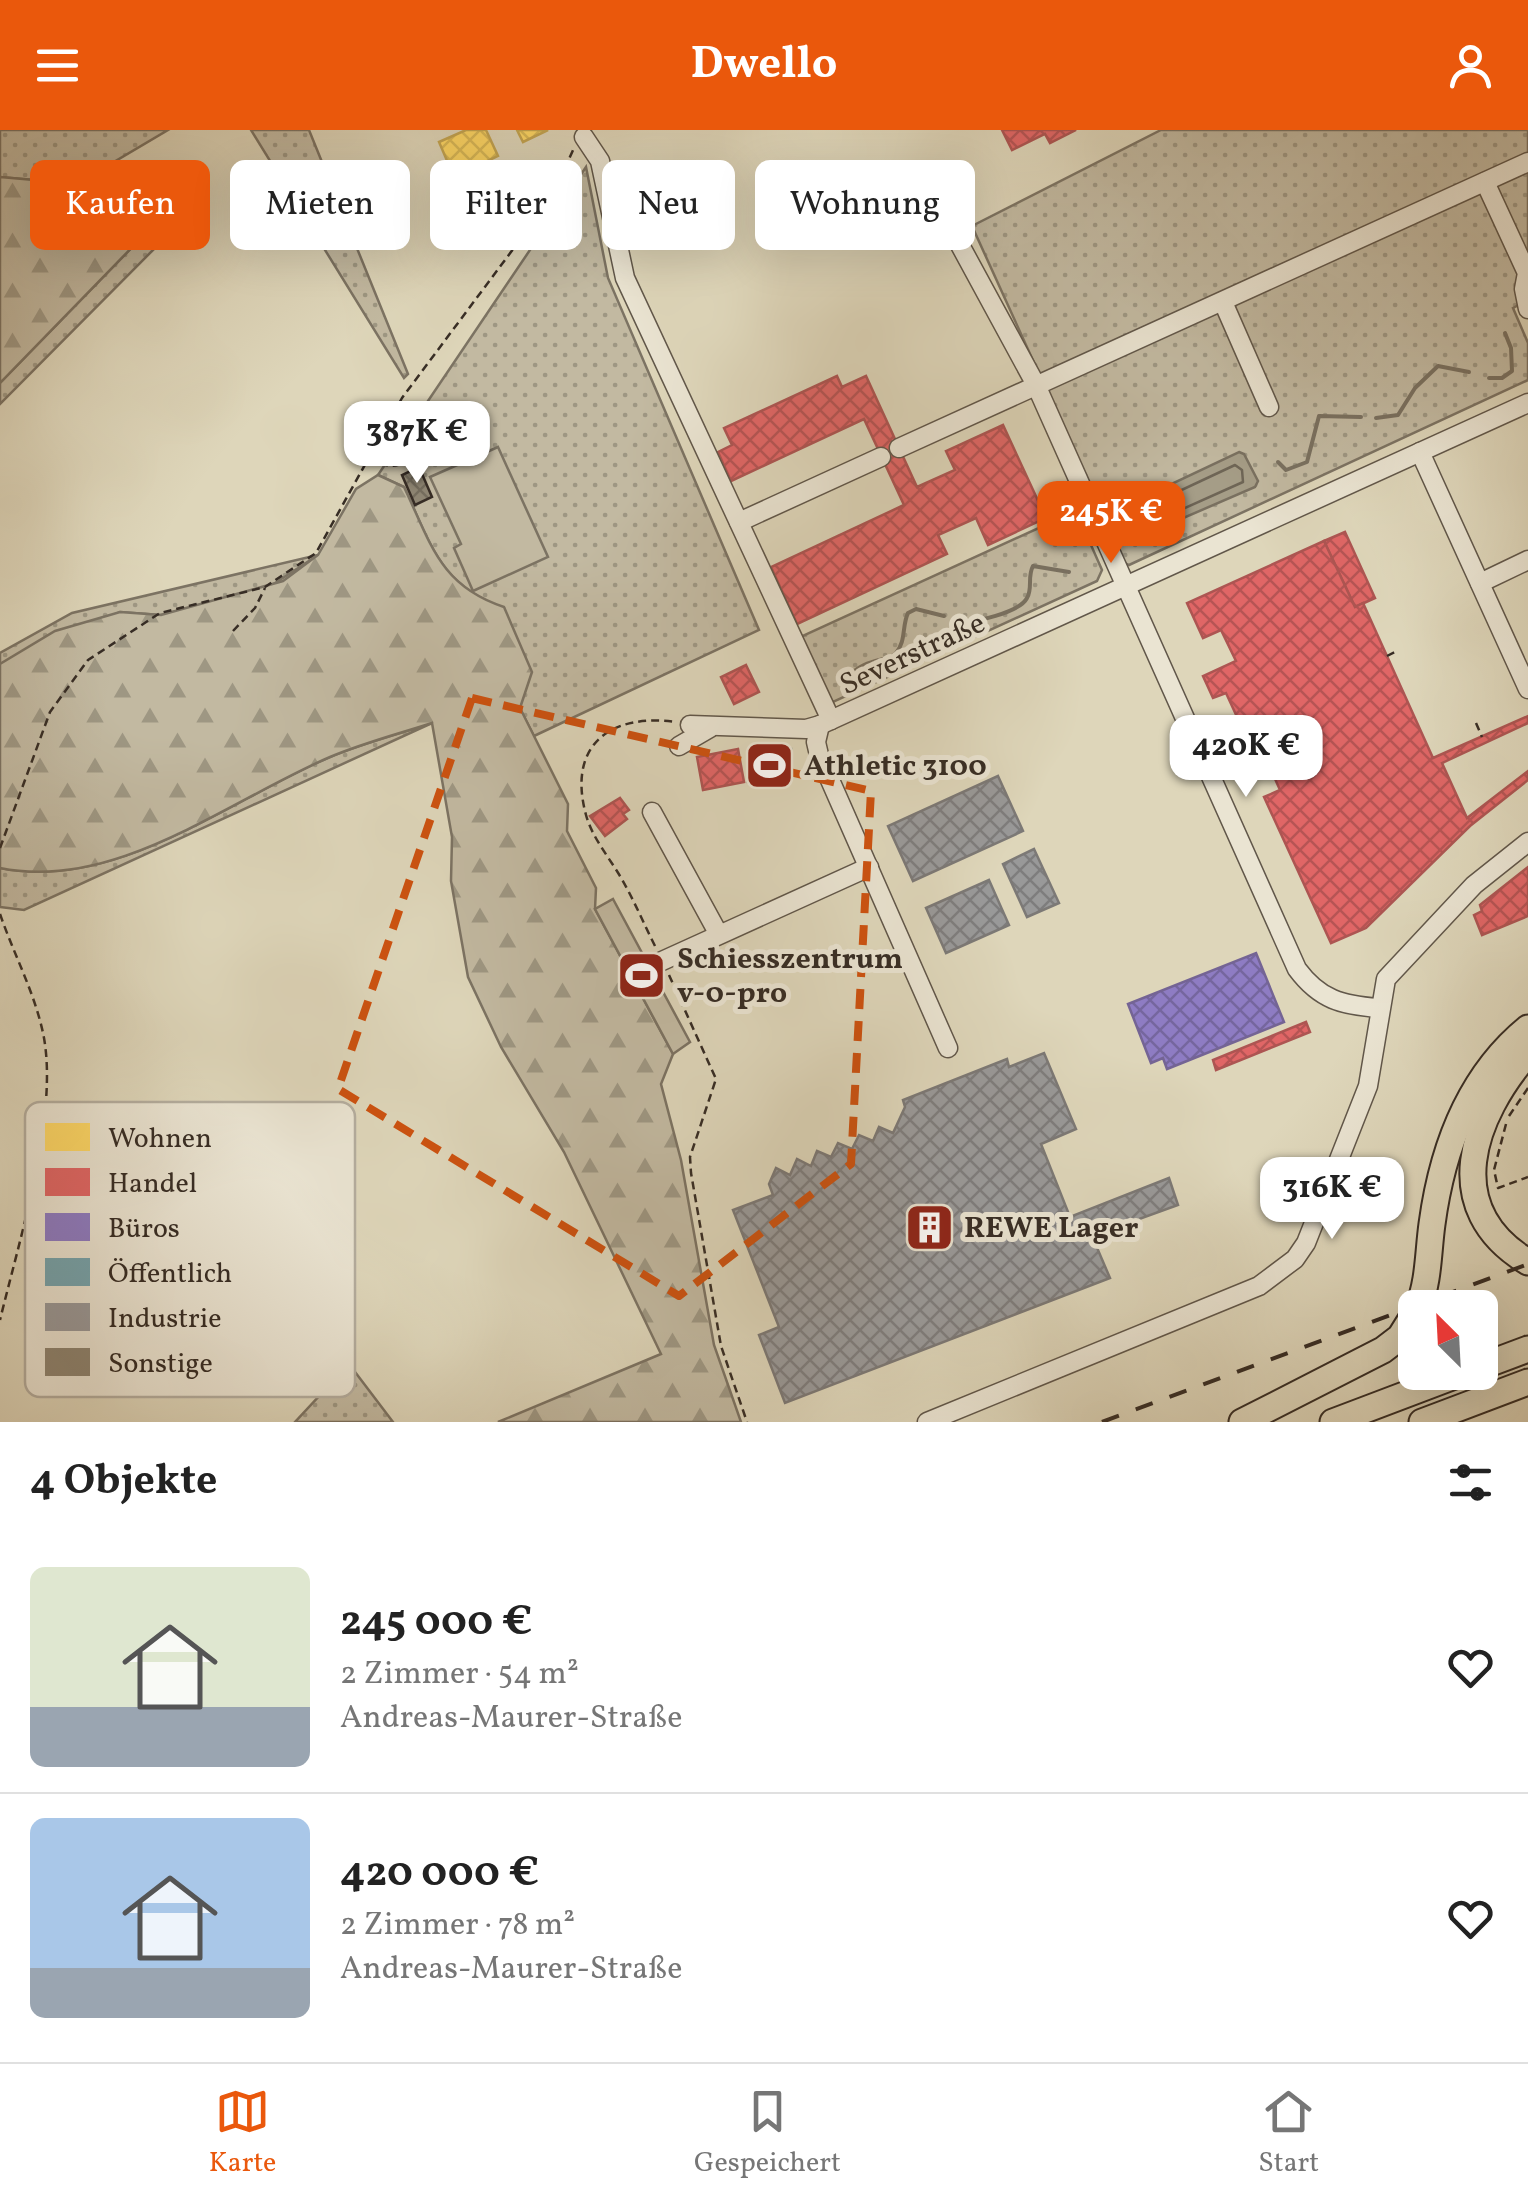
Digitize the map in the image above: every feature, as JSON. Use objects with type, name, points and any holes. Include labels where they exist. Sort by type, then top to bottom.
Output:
[{"type":"highway","points":[[1423,1290],[1436,1201],[1451,1140],[1488,1071],[1528,1028]]},
{"type":"highway","points":[[1528,1053],[1492,1099],[1478,1128],[1473,1182],[1490,1227],[1508,1250],[1528,1262]]},
{"type":"highway","points":[[1242,1422],[1384,1350],[1398,1339]]},
{"type":"highway","points":[[1498,1360],[1528,1349]]},
{"type":"highway","points":[[1422,1422],[1528,1382]]},
{"type":"highway","points":[[1333,1422],[1418,1390]]},
{"type":"street","points":[[582,139],[600,160],[625,278],[739,522],[826,722],[816,742],[819,755],[948,1048]]},
{"type":"street","points":[[899,448],[1528,162]]},
{"type":"street","points":[[1485,182],[1528,272],[1524,289],[1528,309]]},
{"type":"street","points":[[963,250],[1036,385],[1298,970],[1320,994],[1340,1004],[1378,1008]]},
{"type":"street","points":[[1223,302],[1270,407]]},
{"type":"street","name":"Severstraße","points":[[690,725],[710,728],[826,722],[1528,403]]},
{"type":"street","points":[[1420,452],[1528,688]]},
{"type":"street","points":[[739,522],[881,457]]},
{"type":"street","points":[[1480,582],[1528,560]]},
{"type":"street","points":[[680,746],[710,728]]},
{"type":"street","points":[[652,812],[718,933]]},
{"type":"street","points":[[927,1422],[1259,1286],[1279,1273],[1306,1243],[1360,1108],[1378,1008],[1392,971],[1474,885],[1528,842]]},
{"type":"street","points":[[662,961],[869,867]]},
{"type":"path","points":[[0,848],[50,712],[88,660],[160,613],[265,587],[300,568],[329,537],[369,454],[432,356],[552,197],[582,139]]},
{"type":"path","points":[[369,454],[376,462],[395,467],[426,452]]},
{"type":"path","points":[[233,632],[255,608],[265,587]]},
{"type":"path","points":[[1386,656],[1397,650]]},
{"type":"path","points":[[690,725],[653,719],[602,733],[589,745],[584,764],[584,812],[662,961],[716,1079],[690,1157],[691,1173],[721,1346],[747,1422]]},
{"type":"path","points":[[1476,723],[1482,737]]},
{"type":"path","points":[[0,914],[38,1013],[48,1077],[45,1102]]},
{"type":"path","points":[[1528,1088],[1508,1117],[1494,1170],[1498,1188],[1528,1177]]},
{"type":"path","points":[[0,1320],[25,1208]]},
{"type":"highlighted area","points":[[472,698],[871,791],[851,1164],[679,1296],[338,1089]]},
{"type":"green space","points":[[0,130],[168,130],[117,160],[30,160],[30,180],[0,177]]},
{"type":"green space","points":[[251,130],[309,130],[321,160],[270,160]]},
{"type":"green space","points":[[1161,130],[1528,130],[1528,300],[1513,308],[1528,343],[1528,380],[1129,565],[975,233],[975,224]]},
{"type":"green space","points":[[586,167],[608,278],[759,630],[534,736],[519,707],[504,608],[482,599],[451,575],[431,545],[404,487],[378,475],[530,250],[582,250],[582,173]]},
{"type":"green space","points":[[0,177],[30,180],[30,250],[129,250],[0,383]]},
{"type":"green space","points":[[129,250],[153,250],[0,404],[0,383]]},
{"type":"green space","points":[[325,250],[358,250],[408,374],[404,378]]},
{"type":"green space","points":[[498,447],[548,557],[473,591],[454,548],[461,544],[430,477]]},
{"type":"green space","points":[[378,475],[404,487],[431,544],[451,575],[482,598],[504,607],[532,672],[520,708],[568,804],[567,831],[596,888],[595,909],[673,1054],[661,1084],[681,1160],[714,1345],[741,1422],[498,1422],[661,1354],[564,1152],[501,1047],[468,977],[451,881],[452,837],[432,723],[330,757],[170,838],[128,855],[86,867],[43,872],[0,868],[0,664],[55,631],[120,612],[161,615],[283,581],[318,555],[356,489]]},
{"type":"green space","points":[[1076,511],[1102,570],[1097,581],[833,702],[826,699],[798,638]]},
{"type":"green space","points":[[318,555],[266,589],[161,615],[120,612],[0,664],[0,653],[72,613]]},
{"type":"green space","points":[[432,723],[24,910],[0,907],[0,868],[43,872],[86,867],[128,855],[170,838],[330,757]]},
{"type":"green space","name":"Schiesszentrum v-0-pro","points":[[613,899],[690,1042],[673,1054],[595,909]]},
{"type":"green space","points":[[355,1372],[393,1422],[295,1422],[318,1397],[355,1397]]},
{"type":"water","points":[[1239,452],[1244,454],[1258,481],[1255,487],[1137,538],[1124,509],[1127,505]]},
{"type":"building: Wohnen","points":[[466,130],[486,130],[498,156],[490,160],[447,160],[439,142]]},
{"type":"building: Wohnen","points":[[517,130],[548,130],[523,142]]},
{"type":"building: Handel","points":[[1002,130],[1076,130],[1050,143],[1045,134],[1012,150]]},
{"type":"building: Handel","points":[[837,376],[842,387],[866,376],[917,487],[955,470],[946,451],[1003,425],[1046,518],[988,545],[976,518],[938,535],[947,554],[797,624],[771,567],[904,505],[864,419],[731,481],[718,452],[732,445],[724,428]]},
{"type":"building: Handel","points":[[1345,532],[1375,598],[1355,607],[1324,541]]},
{"type":"building: Handel","points":[[1324,541],[1355,607],[1363,603],[1433,758],[1528,716],[1528,723],[1442,763],[1467,818],[1528,771],[1528,780],[1470,826],[1366,928],[1331,943],[1264,797],[1280,790],[1258,741],[1250,745],[1226,693],[1213,698],[1203,676],[1236,661],[1221,630],[1203,638],[1187,603]]},
{"type":"building: Handel","points":[[746,665],[759,692],[734,704],[721,677]]},
{"type":"building: Handel","points":[[738,749],[744,782],[703,790],[697,757]]},
{"type":"building: Handel","points":[[620,798],[629,810],[623,814],[627,819],[605,836],[590,816]]},
{"type":"building: Handel","points":[[1528,867],[1528,916],[1482,935],[1474,915],[1482,911],[1480,905]]},
{"type":"building: Handel","points":[[1306,1022],[1310,1032],[1216,1070],[1213,1060]]},
{"type":"building: Büros","points":[[1256,953],[1284,1022],[1167,1069],[1163,1058],[1151,1063],[1128,1004]]},
{"type":"building: Öffentlich","name":"Athletic 3100","points":[[749,749],[791,749],[790,782],[748,782]]},
{"type":"building: Industrie","points":[[998,776],[1023,831],[913,881],[888,826]]},
{"type":"building: Industrie","points":[[1034,849],[1059,903],[1027,917],[1003,864]]},
{"type":"building: Industrie","points":[[989,880],[1009,925],[946,953],[926,908]]},
{"type":"building: Industrie","name":"REWE Lager","points":[[1044,1053],[1076,1129],[1041,1144],[1070,1217],[1169,1178],[1178,1205],[1092,1236],[1110,1278],[785,1403],[759,1335],[779,1327],[733,1210],[773,1195],[769,1184],[776,1168],[790,1175],[797,1159],[811,1166],[817,1151],[831,1157],[838,1143],[852,1149],[859,1135],[873,1141],[879,1127],[893,1133],[905,1107],[903,1100],[1007,1059],[1009,1067]]},
{"type":"building: Sonstige","points":[[419,467],[432,497],[415,505],[402,475]]},
{"type":"waterway","points":[[1489,378],[1502,378],[1512,371],[1511,348],[1505,333]]},
{"type":"waterway","points":[[1376,418],[1398,415],[1415,388],[1438,366],[1469,372]]},
{"type":"waterway","points":[[1278,462],[1286,470],[1307,462],[1319,416],[1361,417]]},
{"type":"waterway","points":[[958,621],[996,616],[1023,603],[1029,594],[1033,566],[1069,572]]},
{"type":"waterway","points":[[846,679],[868,663],[896,653],[908,613],[916,609],[944,616]]},
{"type":"railway","points":[[1102,1422],[1528,1264]]},
{"type":"place","name":"Athletic 3100","points":[[769,765]]},
{"type":"place","name":"Schiesszentrum v-0-pro","points":[[642,975]]},
{"type":"place","name":"REWE Lager","points":[[929,1227]]}]
